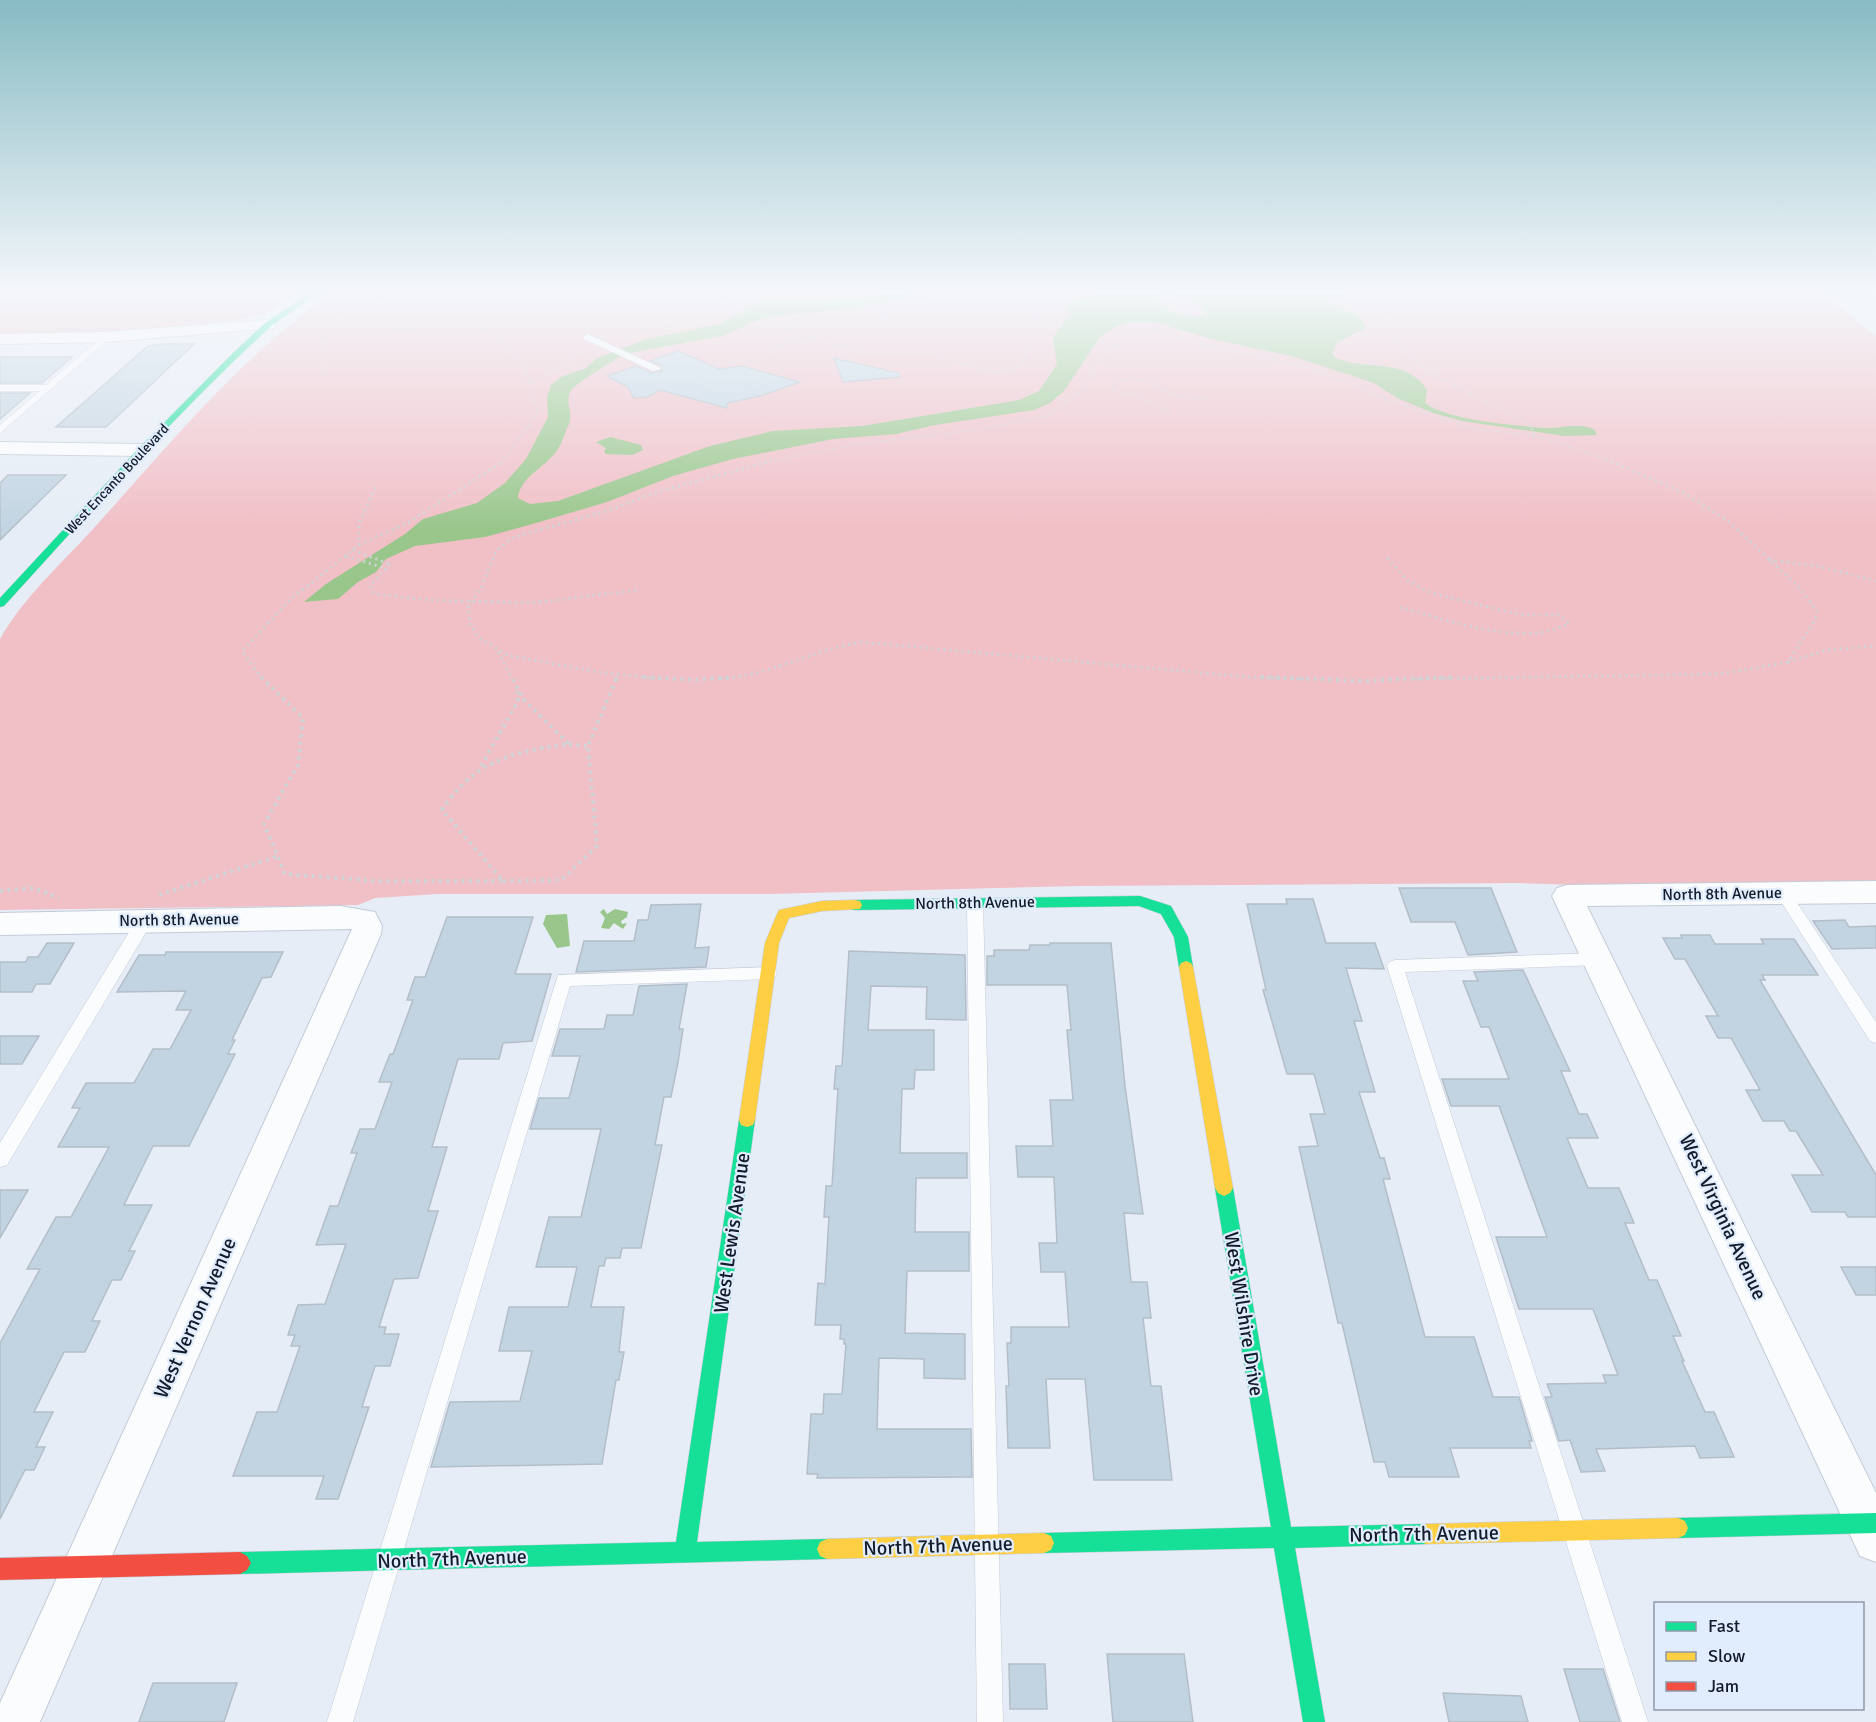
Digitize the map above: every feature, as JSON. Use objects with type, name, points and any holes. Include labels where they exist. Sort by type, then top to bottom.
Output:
[{"type":"street","name":"West Encanto Boulevard","points":[[0,604],[142,450],[223,369]]},
{"type":"street","points":[[0,448],[142,450]]},
{"type":"street","name":"North 8th Avenue","points":[[1568,896],[1876,892]]},
{"type":"street","name":"West Virginia Avenue","points":[[1568,896],[1873,1529]]},
{"type":"street","name":"North 8th Avenue","points":[[784,914],[822,906],[1140,901],[1166,910]]},
{"type":"street","name":"North 8th Avenue","points":[[0,924],[147,909],[357,918]]},
{"type":"street","name":"West Wilshire Drive","points":[[1166,910],[1181,937],[1314,1722]]},
{"type":"street","name":"West Lewis Avenue","points":[[686,1553],[769,973],[771,943],[784,914]]},
{"type":"street","name":"West Vernon Avenue","points":[[16,1722],[366,934],[367,926],[364,921],[357,918]]},
{"type":"street","name":"North 7th Avenue","points":[[0,1569],[1573,1531],[1873,1529]]},
{"type":"lane","points":[[0,430],[70,369]]},
{"type":"lane","points":[[0,388],[48,388]]},
{"type":"lane","points":[[1783,893],[1876,1036]]},
{"type":"lane","points":[[975,903],[990,1722]]},
{"type":"lane","points":[[0,1159],[147,909]]},
{"type":"lane","points":[[1600,959],[1395,966],[1635,1722]]},
{"type":"lane","points":[[340,1722],[564,980],[769,973]]},
{"type":"path","points":[[525,369],[538,411],[503,463],[409,522],[359,545],[291,599],[242,651],[256,673],[303,718],[298,765],[264,824],[285,874],[377,880],[561,880],[597,846],[588,746],[618,675]]},
{"type":"path","points":[[530,383],[558,369]]},
{"type":"path","points":[[704,369],[698,378],[702,384],[720,391],[752,387],[762,383],[768,376],[765,369]]},
{"type":"path","points":[[976,369],[1009,369]]},
{"type":"path","points":[[569,744],[523,699],[497,652],[482,641],[472,628],[467,613],[471,601],[482,586],[496,551],[506,542],[525,534],[610,510],[654,493],[782,458],[853,445],[982,429],[1046,416],[1084,389],[1093,369]]},
{"type":"path","points":[[1316,369],[1392,401],[1473,429],[1534,435],[1623,466],[1693,499],[1731,524],[1808,597],[1817,612],[1815,620],[1788,662]]},
{"type":"path","points":[[1426,369],[1530,424],[1534,435]]},
{"type":"path","points":[[1169,412],[1136,395],[1115,391],[1112,385],[1119,380],[1141,380],[1177,395],[1204,399]]},
{"type":"path","points":[[359,545],[359,523],[376,486]]},
{"type":"path","points":[[353,550],[390,564],[370,586],[374,594],[471,601],[543,603],[639,590]]},
{"type":"path","points":[[346,555],[385,568]]},
{"type":"path","points":[[1387,558],[1408,580],[1431,593],[1522,615],[1559,615],[1569,623],[1566,627],[1548,632],[1518,634],[1399,607]]},
{"type":"path","points":[[1768,560],[1817,566],[1876,581]]},
{"type":"path","points":[[497,652],[618,675],[687,678],[749,676],[827,648],[860,642],[1249,677],[1362,681],[1491,676],[1720,674],[1788,662],[1827,650],[1876,646]]},
{"type":"path","points":[[503,881],[442,810],[451,795],[476,771],[487,756],[518,700],[517,687]]},
{"type":"path","points":[[476,771],[496,758],[520,750],[569,744],[588,746]]},
{"type":"path","points":[[147,909],[278,856]]},
{"type":"path","points":[[0,891],[33,888],[69,901]]},
{"type":"shaded area","points":[[240,369],[1876,369],[1876,882],[1610,886],[1517,883],[1078,886],[769,894],[437,894],[375,898],[358,905],[0,910],[0,639],[31,595]]},
{"type":"shaded area","points":[[582,369],[599,369],[569,393],[570,420],[559,447],[520,490],[518,498],[530,504],[558,501],[710,446],[773,431],[862,426],[1019,400],[1039,391],[1053,369],[1078,369],[1064,391],[1050,403],[1034,410],[935,425],[896,434],[833,439],[733,459],[673,476],[607,502],[485,537],[415,546],[386,559],[376,572],[358,582],[338,599],[304,602],[326,584],[405,534],[423,519],[477,503],[505,483],[526,459],[548,417],[547,397],[551,385],[561,377]]},
{"type":"shaded area","points":[[1333,369],[1398,369],[1419,380],[1427,390],[1425,403],[1450,414],[1482,421],[1544,428],[1583,426],[1595,430],[1597,435],[1564,436],[1462,421],[1433,413],[1397,398],[1374,383]]},
{"type":"shaded area","points":[[610,437],[641,445],[643,450],[632,455],[606,454],[604,452],[606,448],[596,442]]},
{"type":"shaded area","points":[[604,909],[607,914],[615,909],[628,912],[627,917],[621,921],[622,924],[627,923],[623,929],[614,923],[609,929],[601,928],[605,918],[600,912]]},
{"type":"shaded area","points":[[567,914],[570,946],[557,948],[543,924],[546,915]]},
{"type":"building","points":[[0,369],[58,369],[42,383],[0,383]]},
{"type":"building","points":[[121,369],[167,369],[106,427],[56,427]]},
{"type":"building","points":[[626,369],[644,369],[652,373],[754,369],[800,382],[760,396],[727,403],[727,408],[660,390],[647,397],[634,398],[628,387],[607,376]]},
{"type":"building","points":[[838,369],[883,369],[899,373],[899,377],[843,382]]},
{"type":"building","points":[[0,393],[30,393],[0,419]]},
{"type":"building","points":[[8,475],[66,475],[0,540],[0,483]]},
{"type":"building","points":[[1399,888],[1491,888],[1517,952],[1468,955],[1455,922],[1411,922]]},
{"type":"building","points":[[1286,899],[1313,899],[1326,943],[1375,943],[1384,969],[1346,968],[1362,1021],[1354,1021],[1375,1092],[1359,1092],[1380,1158],[1384,1158],[1390,1179],[1383,1179],[1425,1337],[1474,1337],[1493,1397],[1519,1397],[1532,1441],[1529,1441],[1531,1448],[1450,1448],[1459,1477],[1389,1477],[1385,1462],[1374,1462],[1342,1323],[1338,1323],[1299,1147],[1318,1146],[1310,1114],[1325,1114],[1314,1074],[1287,1074],[1263,990],[1266,990],[1247,904],[1287,904]]},
{"type":"building","points":[[701,904],[695,948],[709,947],[706,967],[576,972],[584,941],[634,941],[638,920],[648,920],[651,905]]},
{"type":"building","points":[[447,917],[533,917],[515,974],[551,974],[532,1041],[503,1043],[499,1059],[458,1059],[432,1147],[447,1147],[428,1211],[438,1211],[418,1278],[394,1279],[379,1327],[386,1327],[384,1334],[399,1334],[390,1366],[375,1366],[362,1407],[369,1407],[338,1499],[316,1499],[324,1476],[233,1476],[257,1412],[277,1412],[300,1346],[291,1346],[295,1335],[288,1335],[298,1305],[325,1304],[346,1244],[316,1245],[330,1206],[338,1206],[357,1153],[351,1153],[360,1129],[375,1129],[392,1082],[379,1082],[390,1054],[393,1054],[413,1000],[407,1000],[415,977],[425,977]]},
{"type":"building","points":[[1845,920],[1849,927],[1876,926],[1876,948],[1832,949],[1813,921]]},
{"type":"building","points":[[1681,935],[1710,935],[1715,944],[1764,944],[1761,939],[1794,939],[1818,975],[1762,975],[1765,980],[1760,980],[1876,1175],[1876,1217],[1848,1217],[1845,1212],[1812,1212],[1792,1175],[1823,1175],[1796,1131],[1790,1131],[1784,1121],[1763,1121],[1746,1090],[1760,1090],[1731,1038],[1718,1038],[1706,1016],[1718,1016],[1685,959],[1675,959],[1663,938],[1682,938]]},
{"type":"building","points":[[47,943],[74,943],[50,984],[36,984],[32,992],[0,992],[0,962],[26,962],[28,957],[38,957]]},
{"type":"building","points":[[1050,943],[1111,943],[1125,1086],[1143,1214],[1124,1213],[1131,1282],[1147,1282],[1151,1318],[1143,1318],[1151,1386],[1161,1386],[1172,1480],[1094,1480],[1085,1379],[1046,1379],[1050,1448],[1008,1448],[1007,1343],[1011,1343],[1011,1327],[1069,1327],[1065,1272],[1041,1272],[1039,1243],[1057,1243],[1054,1177],[1018,1177],[1016,1146],[1053,1146],[1050,1100],[1073,1100],[1067,1030],[1071,1030],[1067,985],[987,985],[987,956],[994,956],[994,950],[1029,950],[1030,945],[1050,945]]},
{"type":"building","points":[[849,951],[965,955],[966,1020],[926,1019],[927,987],[871,986],[868,1030],[934,1030],[934,1070],[915,1070],[914,1089],[902,1089],[900,1153],[967,1153],[967,1178],[916,1178],[915,1232],[969,1232],[969,1271],[907,1271],[905,1333],[965,1334],[965,1379],[924,1378],[924,1359],[879,1358],[877,1429],[971,1429],[972,1477],[817,1478],[818,1474],[807,1474],[811,1414],[823,1414],[824,1394],[842,1394],[846,1344],[844,1344],[844,1339],[840,1339],[841,1325],[815,1325],[818,1283],[825,1284],[829,1217],[824,1217],[826,1186],[832,1186],[838,1089],[834,1089],[836,1066],[842,1066]]},
{"type":"building","points":[[166,952],[283,952],[271,977],[262,978],[232,1040],[235,1040],[228,1054],[235,1054],[189,1146],[153,1146],[124,1205],[152,1205],[129,1251],[135,1251],[121,1280],[112,1280],[92,1321],[100,1321],[85,1352],[64,1352],[34,1412],[53,1412],[36,1447],[45,1447],[34,1470],[25,1470],[0,1519],[0,1343],[40,1269],[27,1269],[56,1217],[71,1217],[109,1147],[58,1147],[80,1108],[72,1108],[86,1083],[134,1083],[153,1049],[170,1049],[191,1010],[176,1010],[186,991],[117,992],[139,955],[165,955]]},
{"type":"building","points":[[1523,970],[1570,1071],[1561,1071],[1579,1114],[1587,1114],[1598,1138],[1567,1138],[1588,1188],[1619,1188],[1634,1223],[1625,1223],[1649,1280],[1657,1280],[1681,1336],[1673,1336],[1684,1361],[1682,1361],[1705,1412],[1714,1412],[1734,1457],[1700,1458],[1695,1446],[1596,1449],[1605,1471],[1581,1472],[1570,1440],[1559,1441],[1545,1397],[1552,1397],[1547,1384],[1606,1383],[1603,1375],[1618,1375],[1593,1309],[1519,1309],[1496,1237],[1547,1237],[1499,1106],[1451,1106],[1442,1079],[1509,1079],[1489,1027],[1481,1027],[1463,981],[1478,981],[1474,972]]},
{"type":"building","points":[[687,984],[679,1029],[683,1029],[678,1062],[671,1097],[664,1097],[655,1145],[662,1145],[641,1248],[622,1248],[620,1258],[606,1258],[604,1266],[599,1266],[591,1307],[624,1307],[619,1352],[624,1352],[619,1380],[616,1380],[602,1464],[431,1467],[450,1402],[520,1401],[532,1351],[499,1351],[509,1307],[568,1307],[577,1267],[536,1267],[549,1217],[581,1217],[601,1129],[530,1129],[539,1098],[569,1098],[580,1056],[552,1056],[560,1029],[604,1029],[607,1015],[633,1015],[639,986]]},
{"type":"building","points":[[0,1036],[39,1036],[22,1064],[0,1064]]},
{"type":"building","points":[[0,1190],[28,1190],[0,1238]]},
{"type":"building","points":[[1841,1267],[1876,1267],[1876,1295],[1856,1295]]},
{"type":"building","points":[[1107,1654],[1184,1654],[1193,1722],[1113,1722]]},
{"type":"building","points":[[1009,1664],[1045,1664],[1047,1709],[1010,1709]]},
{"type":"building","points":[[1564,1669],[1603,1669],[1620,1722],[1580,1722]]},
{"type":"building","points":[[153,1683],[237,1683],[224,1722],[139,1722]]},
{"type":"building","points":[[1443,1693],[1521,1696],[1528,1722],[1449,1722]]},
{"type":"traffic: fast","points":[[0,604],[142,450],[222,369]]},
{"type":"traffic: fast","points":[[855,905],[1140,901],[1166,910],[1181,937],[1186,967]]},
{"type":"traffic: fast","points":[[685,1553],[747,1120]]},
{"type":"traffic: fast","points":[[1224,1188],[1314,1722]]},
{"type":"traffic: fast","points":[[1678,1528],[1876,1523]]},
{"type":"traffic: fast","points":[[1044,1543],[1426,1534]]},
{"type":"traffic: fast","points":[[240,1563],[827,1549]]},
{"type":"traffic: slow","points":[[747,1120],[772,943],[784,914],[822,906],[855,905]]},
{"type":"traffic: slow","points":[[1186,967],[1224,1188]]},
{"type":"traffic: slow","points":[[1426,1534],[1678,1528]]},
{"type":"traffic: slow","points":[[827,1549],[1044,1543]]},
{"type":"traffic: jam","points":[[0,1569],[240,1563]]}]
